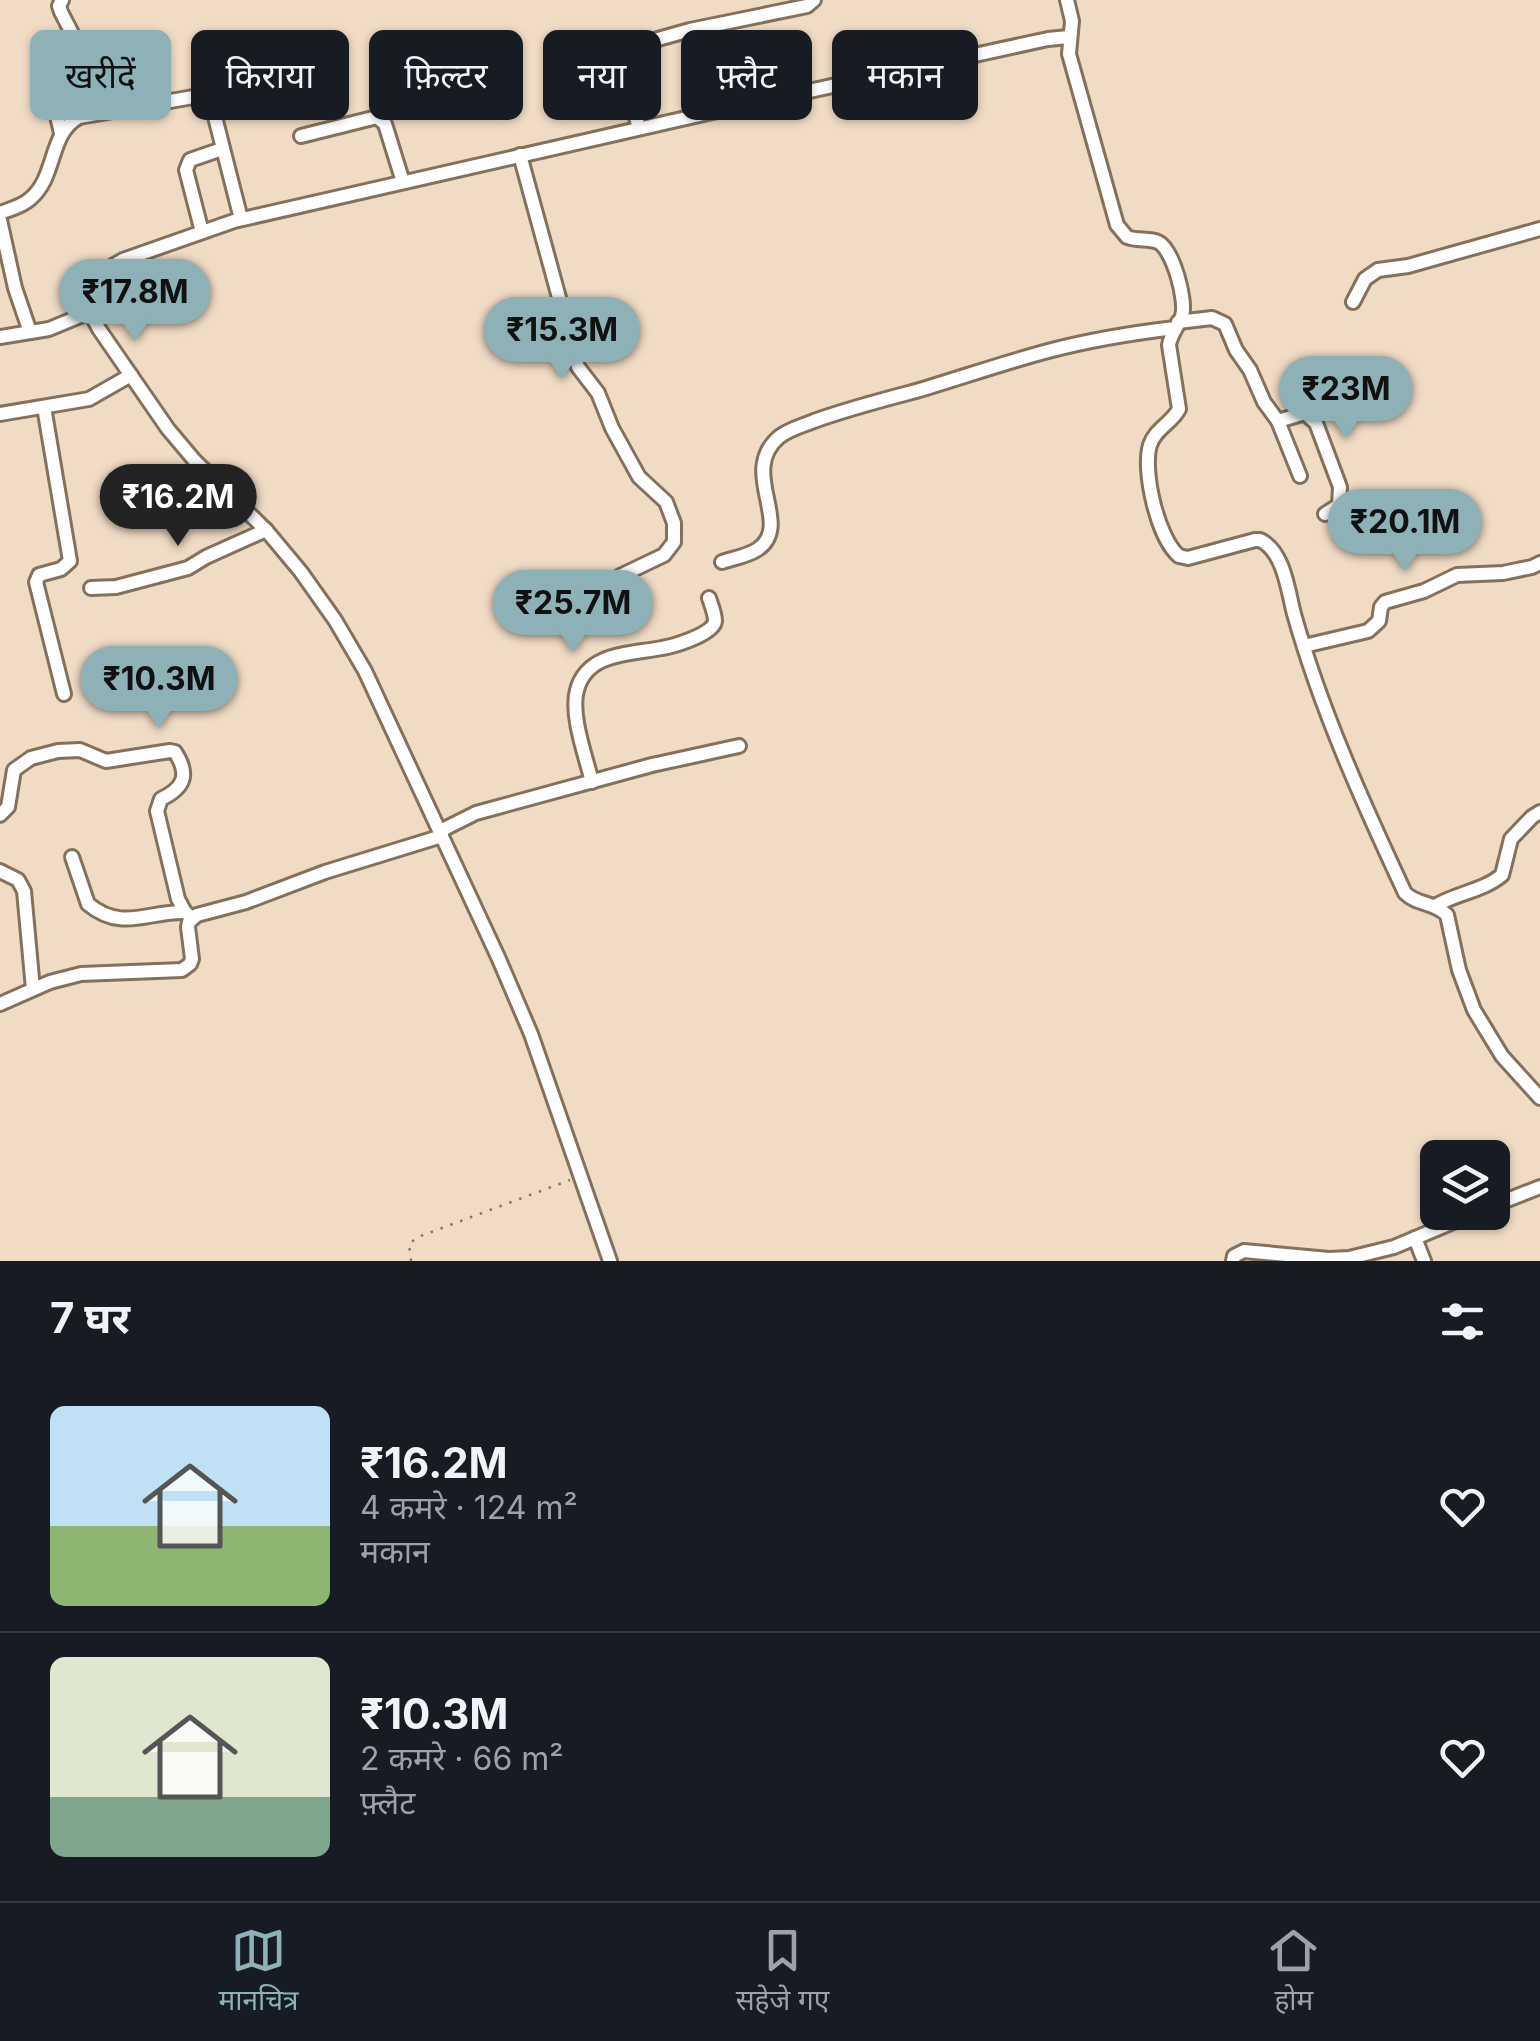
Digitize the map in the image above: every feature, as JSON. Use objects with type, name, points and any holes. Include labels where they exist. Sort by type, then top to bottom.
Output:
[{"type":"street","points":[[61,134],[54,83],[60,70],[77,56],[79,47],[61,12],[62,0]]},
{"type":"street","points":[[639,128],[619,50],[690,30],[807,6],[814,0]]},
{"type":"street","points":[[1066,0],[1072,22],[1069,54],[1117,225],[1126,237],[1160,242],[1167,250],[1182,303],[1183,312],[1169,345],[1180,408],[1156,432],[1148,460],[1150,486],[1165,539],[1178,556],[1188,558],[1255,540],[1268,544],[1282,570],[1304,646],[1358,790],[1405,893],[1447,915],[1459,970],[1474,1010],[1502,1056],[1540,1098]]},
{"type":"street","points":[[610,1261],[531,1034],[365,671],[335,620],[266,530],[195,462],[168,429],[99,330],[90,312],[92,284],[123,260],[240,220],[639,128],[1069,37]]},
{"type":"street","points":[[30,332],[15,288],[0,216],[39,190],[61,134],[66,125],[79,117],[199,96],[210,103],[240,220]]},
{"type":"street","points":[[302,136],[376,117],[385,124],[403,182]]},
{"type":"street","points":[[202,232],[187,164],[222,149]]},
{"type":"street","points":[[520,155],[578,367],[598,393],[639,477],[666,502],[674,523],[674,542],[664,555],[620,576]]},
{"type":"street","points":[[1353,302],[1365,279],[1378,270],[1408,266],[1540,229]]},
{"type":"street","points":[[0,336],[49,329],[90,312]]},
{"type":"street","points":[[722,562],[764,544],[772,521],[762,470],[764,460],[769,448],[791,430],[1048,351],[1212,318],[1225,324],[1258,391],[1278,421],[1300,476]]},
{"type":"street","points":[[0,414],[89,398],[131,375]]},
{"type":"street","points":[[44,408],[70,560],[61,569],[39,575],[36,582],[64,694]]},
{"type":"street","points":[[1278,421],[1304,413],[1316,422],[1340,487],[1338,505],[1326,514]]},
{"type":"street","points":[[91,588],[116,587],[188,568],[266,530]]},
{"type":"street","points":[[1304,646],[1368,631],[1378,621],[1385,602],[1424,591],[1457,575],[1503,573],[1532,568],[1540,562]]},
{"type":"street","points":[[592,782],[575,702],[580,681],[603,659],[664,648],[705,633],[715,620],[709,598]]},
{"type":"street","points":[[72,857],[88,904],[110,917],[123,920],[168,912],[188,915],[246,902],[441,833],[476,813],[652,765],[739,746]]},
{"type":"street","points":[[0,815],[8,807],[12,775],[31,758],[71,750],[106,761],[174,752],[182,764],[182,783],[178,790],[161,799],[156,811],[174,884],[188,915],[192,959],[182,970],[81,974],[50,982],[0,1004]]},
{"type":"street","points":[[1435,906],[1502,875],[1512,839],[1540,812]]},
{"type":"street","points":[[1,873],[18,880],[24,891],[33,989]]},
{"type":"street","points":[[1510,1199],[1540,1187]]},
{"type":"street","points":[[1232,1261],[1244,1250],[1349,1258],[1435,1230]]},
{"type":"street","points":[[1416,1238],[1424,1261]]},
{"type":"path","points":[[411,1261],[409,1244],[418,1236],[580,1176]]}]
